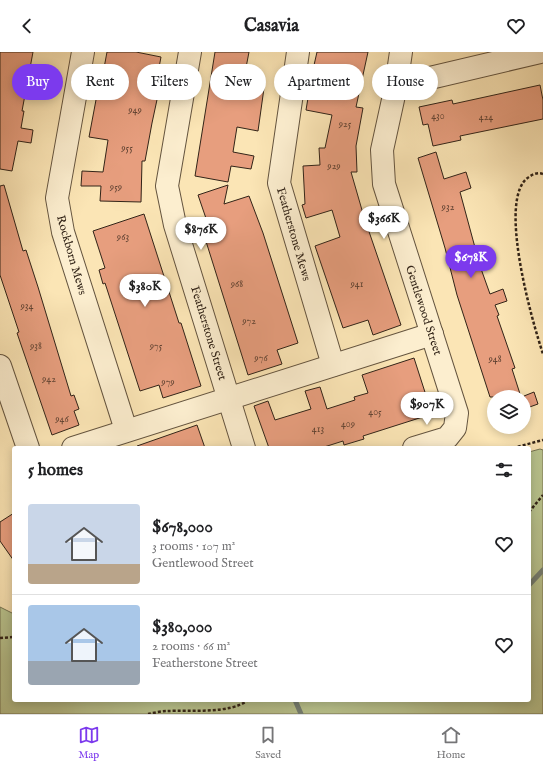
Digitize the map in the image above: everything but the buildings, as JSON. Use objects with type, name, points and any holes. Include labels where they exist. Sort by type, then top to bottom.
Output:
[{"type":"street","name":"Rockborn Mews","points":[[83,52],[57,198],[63,232],[126,430]]},
{"type":"street","name":"Featherstone Street","points":[[190,52],[167,186],[175,225],[243,446]]},
{"type":"street","name":"Featherstone Mews","points":[[298,52],[279,183],[333,365]]},
{"type":"street","name":"Gentlewood Street","points":[[399,64],[401,52]]},
{"type":"street","points":[[438,76],[540,52]]},
{"type":"street","name":"Gentlewood Street","points":[[393,100],[382,150],[384,184],[457,413],[456,428],[447,438],[421,446]]},
{"type":"street","points":[[79,446],[432,334]]},
{"type":"street","points":[[0,366],[27,446]]},
{"type":"path","points":[[543,174],[540,172],[532,175],[526,178],[521,184],[517,195],[515,211],[522,281],[543,354]]},
{"type":"path","points":[[520,446],[543,440]]},
{"type":"path","points":[[531,510],[543,495]]},
{"type":"path","points":[[0,638],[12,637]]},
{"type":"path","points":[[148,714],[166,711],[218,712],[243,705],[246,702]]},
{"type":"green space","points":[[540,449],[543,450],[543,714],[0,714],[0,607],[12,613],[12,702],[531,702],[531,451]]},
{"type":"waterway","points":[[531,583],[543,570]]},
{"type":"waterway","points":[[296,702],[301,714]]}]
